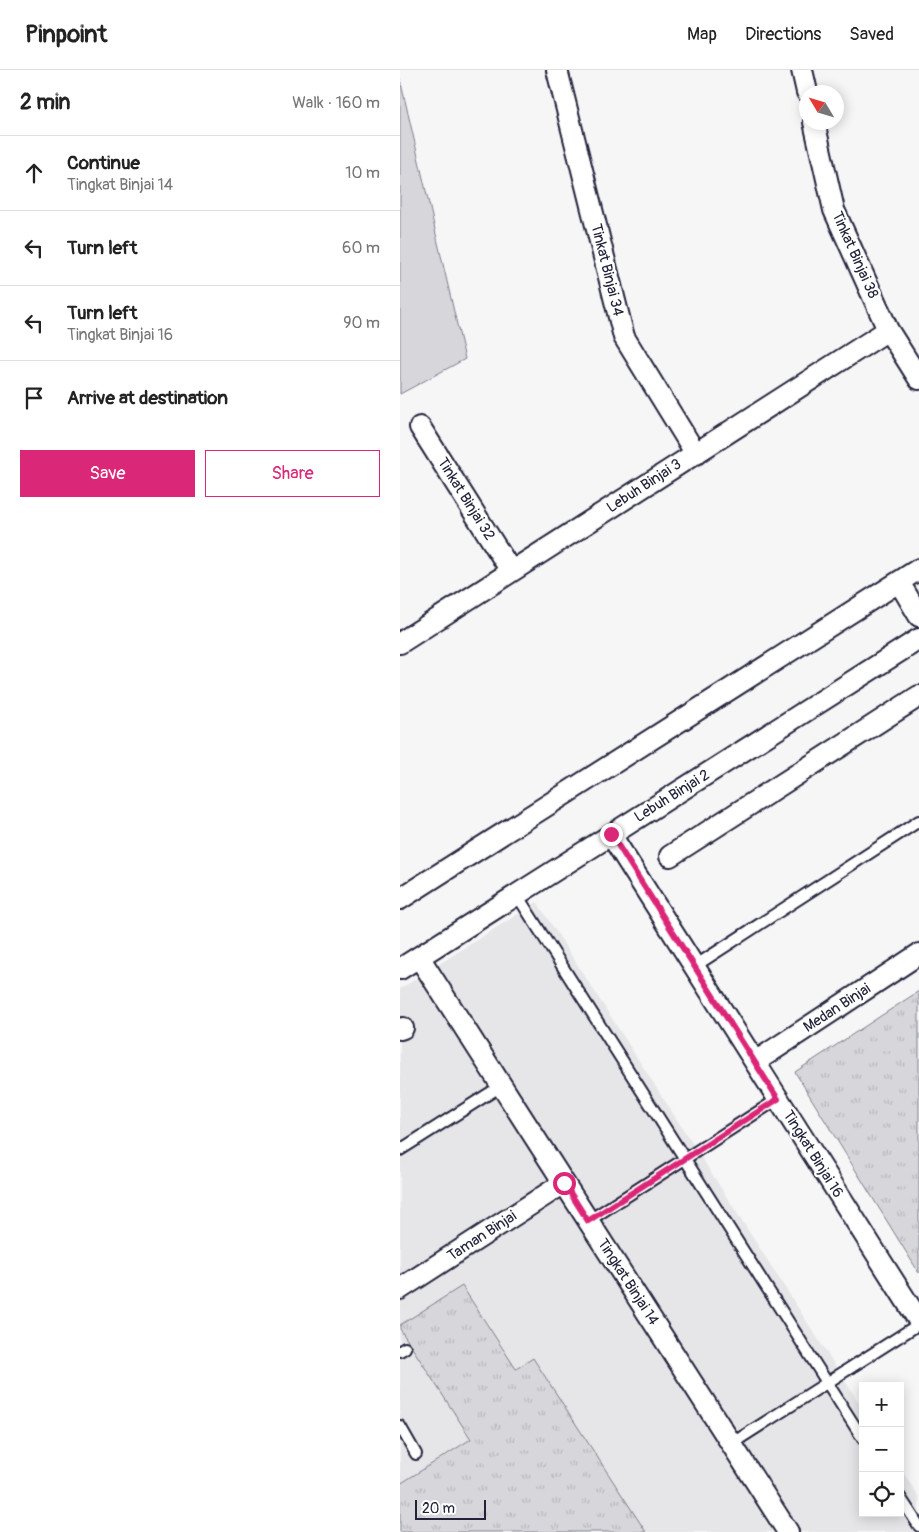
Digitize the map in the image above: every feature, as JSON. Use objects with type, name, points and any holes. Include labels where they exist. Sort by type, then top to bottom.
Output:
[{"type":"street","name":"Tinkat Binjai 34","points":[[557,70],[624,337],[696,454]]},
{"type":"street","points":[[802,70],[805,85]]},
{"type":"street","name":"Tinkat Binjai 38","points":[[816,130],[834,210],[888,330],[919,379]]},
{"type":"street","name":"Lebuh Binjai 3","points":[[400,643],[888,330]]},
{"type":"street","name":"Tinkat Binjai 32","points":[[420,427],[511,571]]},
{"type":"street","points":[[400,899],[919,569]]},
{"type":"street","points":[[899,582],[919,616]]},
{"type":"street","name":"Lebuh Binjai 2","points":[[400,969],[611,834],[917,644]]},
{"type":"street","points":[[670,856],[919,696]]},
{"type":"street","name":"Tingkat Binjai 16","points":[[611,834],[919,1323]]},
{"type":"street","name":"Medan Binjai","points":[[755,1062],[919,954]]},
{"type":"street","name":"Tingkat Binjai 14","points":[[419,957],[788,1532]]},
{"type":"street","name":"Taman Binjai","points":[[400,1289],[564,1183]]},
{"type":"lane","points":[[695,966],[919,821]]},
{"type":"lane","points":[[517,895],[859,1433]]},
{"type":"lane","points":[[400,1150],[501,1086]]},
{"type":"lane","points":[[588,1221],[778,1099]]},
{"type":"lane","points":[[731,1444],[919,1323]]},
{"type":"lane","points":[[400,1426],[416,1454]]},
{"type":"lane","points":[[904,1503],[919,1526]]},
{"type":"shaded area","points":[[537,902],[859,1403],[859,1517],[904,1517],[904,1474],[919,1497],[919,1532],[400,1532],[400,989]]},
{"type":"green space","points":[[400,79],[465,359],[400,394]]},
{"type":"green space","points":[[919,991],[919,1273],[795,1072]]},
{"type":"green space","points":[[462,1286],[516,1369],[533,1358],[646,1532],[400,1532],[400,1484],[471,1439],[400,1329],[400,1325]]},
{"type":"route","points":[[564,1183],[588,1221],[778,1099],[611,834]]}]
